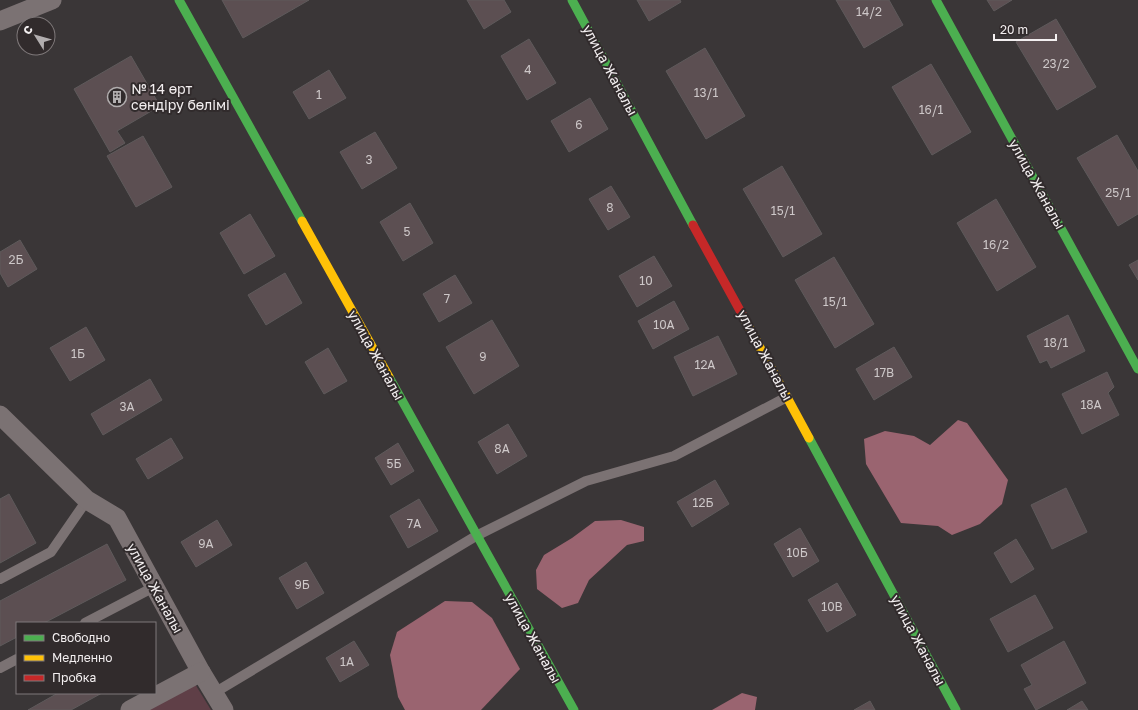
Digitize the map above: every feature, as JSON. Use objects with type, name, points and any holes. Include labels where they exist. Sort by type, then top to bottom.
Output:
[{"type":"street","points":[[0,22],[52,0]]},
{"type":"street","name":"улица Жаналы","points":[[179,0],[574,710]]},
{"type":"street","name":"улица Жаналы","points":[[572,0],[956,710]]},
{"type":"street","name":"улица Жаналы","points":[[936,0],[1138,369]]},
{"type":"street","name":"улица Жаналы","points":[[0,415],[87,500],[117,518],[201,672],[224,710]]},
{"type":"street","points":[[130,710],[201,672]]},
{"type":"lane","points":[[214,693],[476,536],[586,481],[674,456],[788,397]]},
{"type":"lane","points":[[0,579],[51,552],[87,500]]},
{"type":"lane","points":[[87,622],[154,587]]},
{"type":"lane","points":[[0,668],[16,660]]},
{"type":"shaded area","points":[[958,420],[967,423],[1008,480],[1002,504],[980,524],[952,535],[938,526],[901,523],[866,464],[864,439],[885,431],[914,436],[930,445]]},
{"type":"shaded area","points":[[621,520],[644,527],[644,541],[627,545],[589,580],[578,603],[562,608],[537,589],[536,570],[544,555],[572,538],[595,521]]},
{"type":"shaded area","points":[[445,601],[472,602],[492,618],[520,669],[481,710],[405,710],[398,697],[390,655],[397,632]]},
{"type":"shaded area","points":[[195,684],[211,710],[145,710]]},
{"type":"shaded area","points":[[742,693],[757,697],[755,710],[712,710]]},
{"type":"building","points":[[222,0],[309,0],[243,38]]},
{"type":"building","points":[[467,0],[504,0],[511,12],[484,29]]},
{"type":"building","points":[[637,0],[680,0],[681,2],[649,21]]},
{"type":"building","points":[[836,0],[889,0],[903,25],[864,48]]},
{"type":"building","points":[[987,0],[1012,0],[994,11]]},
{"type":"building","points":[[1056,19],[1096,87],[1057,110],[1016,42]]},
{"type":"building","points":[[529,39],[556,83],[527,100],[501,56]]},
{"type":"building","points":[[705,48],[745,116],[706,139],[666,71]]},
{"type":"building","name":"№ 14 өрт сөндіру бөлімі","points":[[131,56],[160,106],[117,131],[125,143],[110,152],[74,89]]},
{"type":"building","points":[[931,64],[971,132],[932,155],[892,87]]},
{"type":"building","points":[[329,70],[346,98],[309,119],[293,92]]},
{"type":"building","points":[[590,98],[608,129],[569,152],[551,121]]},
{"type":"building","points":[[375,132],[397,168],[362,189],[340,152]]},
{"type":"building","points":[[1117,135],[1138,171],[1138,214],[1118,226],[1077,158]]},
{"type":"building","points":[[143,136],[172,187],[136,207],[107,156]]},
{"type":"building","points":[[782,166],[822,234],[783,257],[743,189]]},
{"type":"building","points":[[611,186],[630,217],[608,230],[589,199]]},
{"type":"building","points":[[996,199],[1036,267],[997,291],[957,223]]},
{"type":"building","points":[[410,203],[433,243],[403,261],[380,222]]},
{"type":"building","points":[[250,214],[275,256],[244,274],[220,233]]},
{"type":"building","points":[[20,240],[37,269],[8,287],[0,273],[0,252]]},
{"type":"building","points":[[654,256],[672,286],[637,307],[619,276]]},
{"type":"building","points":[[834,257],[874,324],[835,348],[795,280]]},
{"type":"building","points":[[1138,260],[1138,280],[1129,265]]},
{"type":"building","points":[[285,273],[302,303],[266,325],[248,295]]},
{"type":"building","points":[[455,275],[472,303],[439,322],[423,294]]},
{"type":"building","points":[[674,301],[689,329],[653,349],[638,321]]},
{"type":"building","points":[[1068,315],[1085,351],[1051,368],[1047,360],[1040,363],[1027,336]]},
{"type":"building","points":[[492,320],[519,366],[474,394],[446,347]]},
{"type":"building","points":[[86,327],[105,360],[70,381],[50,348]]},
{"type":"building","points":[[718,336],[737,374],[693,396],[674,357]]},
{"type":"building","points":[[894,347],[912,377],[874,400],[856,369]]},
{"type":"building","points":[[328,348],[347,381],[324,394],[305,362]]},
{"type":"building","points":[[1107,372],[1114,387],[1108,393],[1119,415],[1082,434],[1062,394]]},
{"type":"building","points":[[150,379],[162,400],[103,435],[91,414]]},
{"type":"building","points":[[508,424],[527,456],[497,474],[478,442]]},
{"type":"building","points":[[171,438],[183,458],[148,479],[136,459]]},
{"type":"building","points":[[398,443],[414,471],[391,485],[375,458]]},
{"type":"building","points":[[715,480],[729,504],[692,527],[677,502]]},
{"type":"building","points":[[1066,488],[1087,532],[1052,549],[1031,505]]},
{"type":"building","points":[[9,494],[36,543],[0,563],[0,499]]},
{"type":"building","points":[[419,499],[438,531],[408,548],[390,516]]},
{"type":"building","points":[[217,520],[232,545],[196,567],[181,542]]},
{"type":"building","points":[[800,528],[819,561],[793,577],[774,544]]},
{"type":"building","points":[[1016,539],[1034,569],[1011,583],[994,553]]},
{"type":"building","points":[[107,544],[126,580],[46,622],[16,622],[16,638],[0,646],[0,601]]},
{"type":"building","points":[[306,562],[324,593],[297,609],[279,578]]},
{"type":"building","points":[[837,583],[856,615],[827,632],[808,600]]},
{"type":"building","points":[[1035,595],[1053,628],[1008,652],[990,619]]},
{"type":"building","points":[[354,641],[369,665],[340,682],[326,658]]},
{"type":"building","points":[[1064,641],[1086,683],[1036,710],[1024,689],[1032,685],[1021,665]]},
{"type":"building","points":[[56,694],[100,694],[71,710],[28,710]]},
{"type":"building","points":[[870,701],[875,710],[854,710]]},
{"type":"building","points":[[1082,701],[1088,710],[1067,710]]},
{"type":"traffic: fast","points":[[179,0],[302,221]]},
{"type":"traffic: fast","points":[[572,0],[693,225]]},
{"type":"traffic: fast","points":[[936,0],[1138,369]]},
{"type":"traffic: fast","points":[[389,377],[574,710]]},
{"type":"traffic: fast","points":[[809,438],[956,710]]},
{"type":"traffic: slow","points":[[302,221],[389,377]]},
{"type":"traffic: slow","points":[[743,316],[809,438]]},
{"type":"traffic: jam","points":[[693,225],[743,316]]},
{"type":"place","name":"№ 14 өрт сөндіру бөлімі","points":[[117,97]]}]
